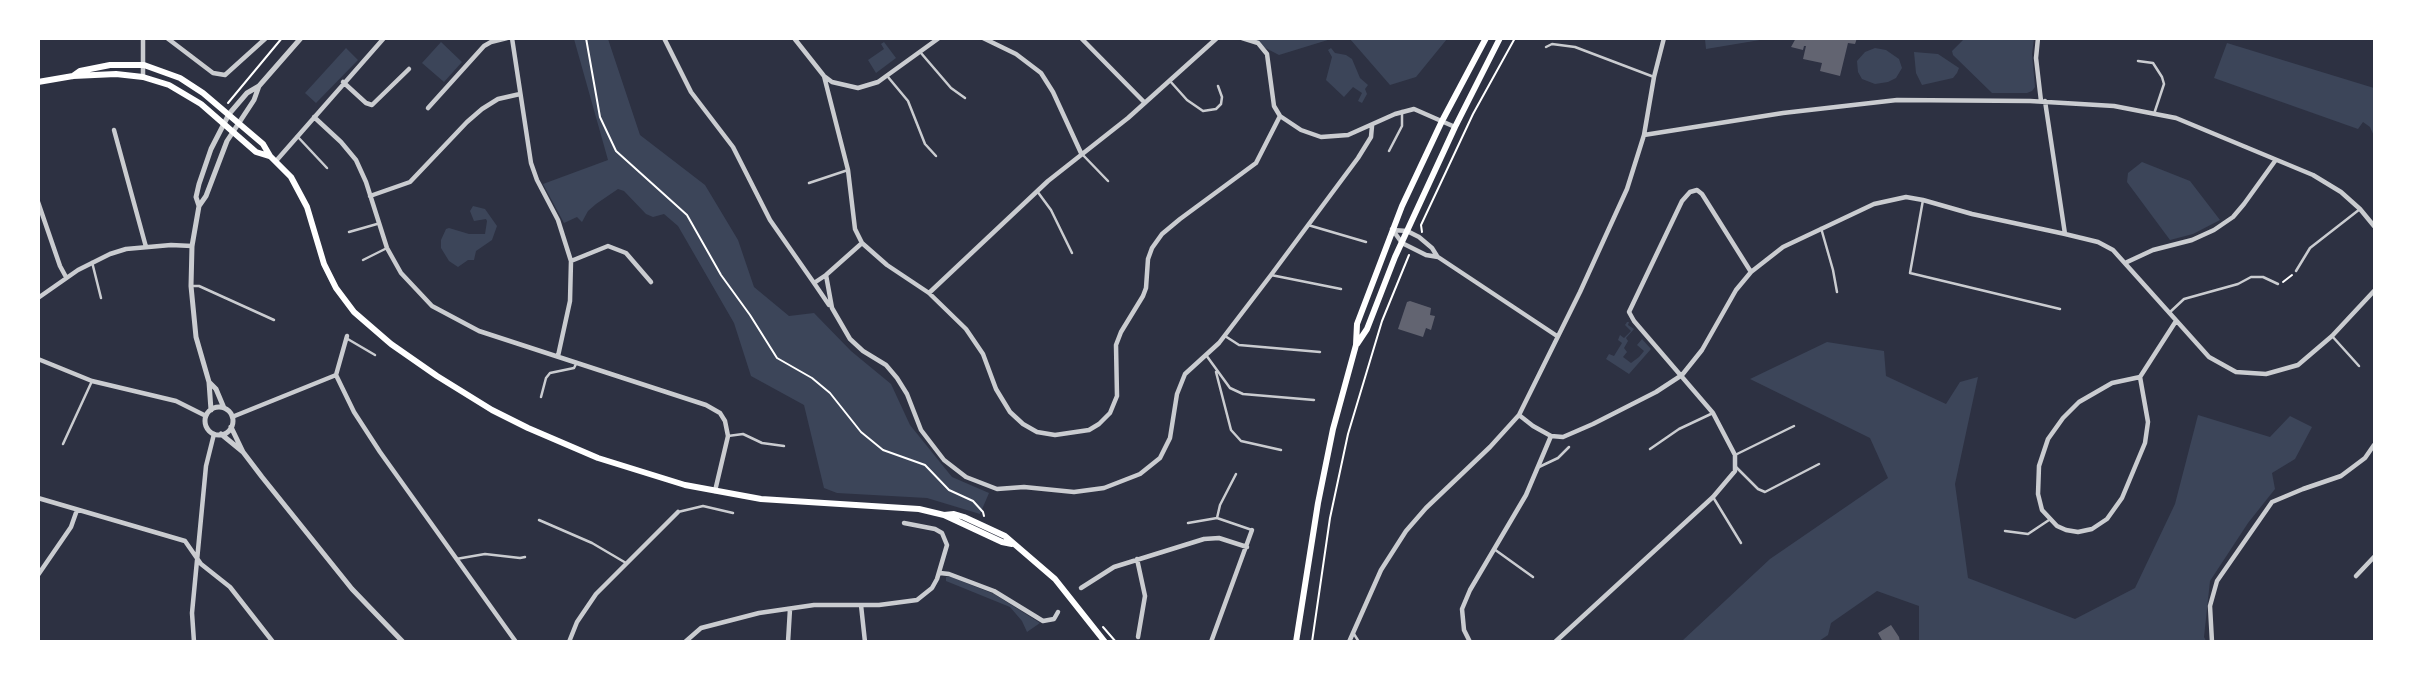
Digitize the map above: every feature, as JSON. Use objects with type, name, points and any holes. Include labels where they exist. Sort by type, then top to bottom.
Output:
[{"type":"main road","points":[[1296,642],[1318,503],[1333,429],[1356,345],[1357,324],[1392,229],[1442,121],[1486,38]]},
{"type":"main road","points":[[1356,345],[1367,329],[1407,231],[1500,38]]},
{"type":"main road","points":[[74,76],[80,71],[110,65],[144,65],[190,84],[229,114],[263,144],[291,177],[303,196],[324,264],[336,288],[365,323],[457,389],[538,433],[618,465],[685,485],[761,499],[905,507],[944,515],[1012,544],[1032,557],[1055,579],[1105,642]]},
{"type":"main road","points":[[38,82],[74,76],[116,74],[143,77],[169,85],[185,92],[256,152],[273,158]]},
{"type":"street","points":[[143,77],[144,38]]},
{"type":"street","points":[[167,38],[213,73],[225,75],[266,38]]},
{"type":"street","points":[[199,206],[196,197],[199,184],[223,123],[247,93],[259,86],[302,38]]},
{"type":"street","points":[[273,158],[297,136],[384,38]]},
{"type":"street","points":[[428,108],[484,46],[509,38],[531,163],[558,220],[571,261],[570,301],[558,356]]},
{"type":"street","points":[[664,38],[685,82],[733,147],[763,209],[832,308],[850,339],[863,351],[886,365],[898,378],[921,430],[944,460],[966,477],[997,489],[1024,487],[1083,492],[1116,484],[1147,470],[1160,458],[1167,445],[1182,378],[1225,336],[1271,275],[1369,141],[1373,133],[1372,126]]},
{"type":"street","points":[[794,38],[824,76],[832,82],[858,88],[871,86],[887,77],[939,38]]},
{"type":"street","points":[[983,38],[1016,54],[1041,72],[1081,153]]},
{"type":"street","points":[[1081,38],[1145,103]]},
{"type":"street","points":[[929,293],[1037,191],[1145,103],[1217,38]]},
{"type":"street","points":[[1242,38],[1258,43],[1267,54],[1272,99],[1280,116],[1301,130],[1321,136],[1348,135],[1402,111],[1414,109],[1455,127]]},
{"type":"street","points":[[1349,642],[1381,570],[1406,531],[1519,415],[1628,189],[1644,135],[1664,38]]},
{"type":"street","points":[[2038,38],[2036,58],[2065,234]]},
{"type":"street","points":[[344,82],[366,103],[372,105],[409,69]]},
{"type":"street","points":[[824,76],[848,170],[855,229],[862,243],[887,265],[929,293],[966,328],[979,347],[1000,399],[1018,420],[1037,432],[1055,435],[1094,428],[1110,413],[1116,401],[1116,345],[1146,288],[1148,259],[1152,248],[1162,234],[1180,219],[1256,163],[1280,116]]},
{"type":"street","points":[[211,410],[209,382],[196,337],[191,286],[192,246],[199,206],[206,196],[216,165],[232,131],[254,100],[259,86]]},
{"type":"street","points":[[370,196],[410,182],[482,109],[498,99],[520,94]]},
{"type":"street","points":[[1644,135],[1863,102],[2043,101],[2114,106],[2176,118],[2313,175],[2341,192],[2375,226]]},
{"type":"street","points":[[314,117],[356,160],[377,224],[401,273],[417,292],[443,314],[479,331],[714,408],[725,421],[728,436],[715,491]]},
{"type":"street","points":[[114,130],[146,247]]},
{"type":"street","points":[[2124,263],[2153,250],[2193,240],[2214,230],[2244,204],[2275,161]]},
{"type":"street","points":[[1555,642],[1713,497],[1731,478],[1736,467],[1735,455],[1713,413],[1633,321],[1629,312],[1682,201],[1690,192],[1697,190],[1702,194],[1751,272]]},
{"type":"street","points":[[1519,415],[1550,436],[1563,437],[1656,392],[1682,375],[1702,350],[1736,290],[1751,272],[1783,247],[1874,204],[1891,199],[1923,200],[2106,246],[2209,357],[2236,372],[2266,374],[2298,365],[2332,336],[2375,292]]},
{"type":"street","points":[[38,201],[66,277]]},
{"type":"street","points":[[1392,229],[1407,231],[1432,248],[1438,257],[1557,336]]},
{"type":"street","points":[[1392,229],[1402,243],[1426,255],[1438,257]]},
{"type":"street","points":[[814,283],[862,243]]},
{"type":"street","points":[[38,298],[92,262],[126,248],[192,246]]},
{"type":"street","points":[[571,261],[608,246],[626,253],[651,282]]},
{"type":"street","points":[[826,275],[832,308]]},
{"type":"street","points":[[2140,377],[2112,383],[2079,402],[2063,418],[2042,453],[2038,481],[2042,510],[2049,520],[2066,530],[2078,532],[2092,528],[2107,519],[2122,498],[2145,443],[2148,422],[2140,377],[2176,321]]},
{"type":"street","points":[[347,337],[336,375],[354,412],[516,642]]},
{"type":"street","points":[[38,359],[92,381],[176,401],[206,416]]},
{"type":"street","points":[[232,417],[336,375]]},
{"type":"street","points":[[209,382],[232,417],[231,427],[243,452],[352,589],[403,642]]},
{"type":"street","points":[[224,408],[211,410],[206,416],[208,429],[243,452]]},
{"type":"street","points":[[194,642],[192,613],[206,465],[218,434],[231,427]]},
{"type":"street","points":[[1470,642],[1464,629],[1462,609],[1539,467],[1550,436]]},
{"type":"street","points":[[2212,642],[2210,606],[2217,580],[2272,502],[2341,476],[2365,458],[2375,445]]},
{"type":"street","points":[[38,498],[185,541],[201,564],[230,587],[273,642]]},
{"type":"street","points":[[38,575],[71,527],[77,509]]},
{"type":"street","points":[[569,642],[596,594],[678,512]]},
{"type":"street","points":[[685,642],[701,628],[736,618],[814,605],[903,604],[917,600],[932,589],[940,573],[947,545],[942,533],[935,529],[904,523]]},
{"type":"street","points":[[1211,642],[1252,530]]},
{"type":"street","points":[[1082,588],[1114,567],[1213,538],[1228,539],[1247,547]]},
{"type":"street","points":[[2356,576],[2375,557]]},
{"type":"street","points":[[1137,559],[1145,596],[1138,637]]},
{"type":"street","points":[[940,573],[949,573],[994,591],[1043,621],[1054,619],[1058,612]]},
{"type":"street","points":[[861,605],[865,642]]},
{"type":"street","points":[[788,642],[790,610]]},
{"type":"lane","points":[[1546,47],[1552,44],[1575,47],[1654,77]]},
{"type":"lane","points":[[919,51],[951,88],[965,98]]},
{"type":"lane","points":[[2138,61],[2152,62],[2162,77],[2164,84],[2154,114]]},
{"type":"lane","points":[[887,77],[908,100],[925,145],[936,156]]},
{"type":"lane","points":[[1170,81],[1187,100],[1203,111],[1216,109],[1221,104],[1219,86]]},
{"type":"lane","points":[[1390,151],[1402,126],[1402,111]]},
{"type":"lane","points":[[297,136],[327,168]]},
{"type":"lane","points":[[1081,153],[1108,181]]},
{"type":"lane","points":[[809,183],[848,170]]},
{"type":"lane","points":[[1037,191],[1051,210],[1072,253]]},
{"type":"lane","points":[[1923,200],[1910,273],[2060,309]]},
{"type":"lane","points":[[2296,271],[2310,248],[2360,209]]},
{"type":"lane","points":[[349,232],[377,224]]},
{"type":"lane","points":[[1308,225],[1366,242]]},
{"type":"lane","points":[[1821,228],[1837,292]]},
{"type":"lane","points":[[363,260],[387,248]]},
{"type":"lane","points":[[92,262],[101,298]]},
{"type":"lane","points":[[1271,275],[1340,289]]},
{"type":"lane","points":[[2169,313],[2184,299],[2238,284],[2251,276],[2263,277],[2278,285]]},
{"type":"lane","points":[[191,286],[199,286],[274,320]]},
{"type":"lane","points":[[1225,336],[1239,345],[1320,352]]},
{"type":"lane","points":[[2332,336],[2359,366]]},
{"type":"lane","points":[[347,337],[375,355]]},
{"type":"lane","points":[[1206,355],[1230,388],[1243,394],[1314,400]]},
{"type":"lane","points":[[541,397],[550,373],[574,368],[577,362]]},
{"type":"lane","points":[[1215,369],[1231,430],[1241,441],[1281,450]]},
{"type":"lane","points":[[63,444],[92,381]]},
{"type":"lane","points":[[1650,449],[1679,429],[1713,413]]},
{"type":"lane","points":[[1735,455],[1794,426]]},
{"type":"lane","points":[[728,436],[743,434],[762,443],[785,446]]},
{"type":"lane","points":[[1539,467],[1558,458],[1569,447]]},
{"type":"lane","points":[[1736,467],[1758,489],[1765,492],[1819,464]]},
{"type":"lane","points":[[1217,518],[1223,497],[1236,474]]},
{"type":"lane","points":[[1713,497],[1741,543]]},
{"type":"lane","points":[[678,512],[704,506],[733,513]]},
{"type":"lane","points":[[1188,523],[1217,518],[1252,530]]},
{"type":"lane","points":[[539,520],[626,563]]},
{"type":"lane","points":[[2005,531],[2028,534],[2049,520]]},
{"type":"lane","points":[[1494,549],[1533,577]]},
{"type":"lane","points":[[456,559],[485,554],[525,557]]},
{"type":"lane","points":[[1353,631],[1359,642]]},
{"type":"path","points":[[228,103],[282,38]]},
{"type":"path","points":[[586,38],[600,117],[616,151],[687,215],[721,275],[777,358],[812,378],[830,393],[860,432],[883,450],[925,466],[949,491],[974,500],[984,518]]},
{"type":"path","points":[[1423,230],[1421,225],[1473,114],[1515,38]]},
{"type":"path","points":[[1312,642],[1330,518],[1348,434],[1382,321],[1409,255]]},
{"type":"path","points":[[2278,285],[2296,271]]},
{"type":"shaded area","points":[[1705,38],[1766,39],[1706,49]]},
{"type":"shaded area","points":[[1969,38],[2034,39],[2032,54],[2035,87],[2032,91],[1992,93],[1953,55],[1952,51]]},
{"type":"shaded area","points":[[574,39],[608,39],[640,135],[705,185],[738,240],[754,287],[789,316],[814,313],[851,351],[891,384],[910,425],[952,477],[989,493],[980,514],[927,498],[837,493],[824,488],[804,405],[751,376],[734,323],[678,226],[664,214],[653,217],[646,214],[624,191],[618,189],[588,211],[582,222],[577,217],[564,223],[543,184],[608,160]]},
{"type":"shaded area","points":[[1248,39],[1331,39],[1279,55]]},
{"type":"shaded area","points":[[1350,39],[1447,39],[1416,77],[1390,85]]},
{"type":"shaded area","points":[[441,42],[462,62],[444,82],[422,63]]},
{"type":"shaded area","points":[[884,42],[896,58],[876,73],[868,60],[884,49],[881,44]]},
{"type":"shaded area","points":[[2227,43],[2374,88],[2374,136],[2370,127],[2363,122],[2358,129],[2214,78]]},
{"type":"shaded area","points":[[346,48],[358,60],[316,103],[305,93]]},
{"type":"shaded area","points":[[1331,48],[1335,53],[1352,59],[1360,78],[1368,85],[1362,103],[1358,101],[1362,93],[1353,87],[1344,97],[1326,80],[1332,57],[1328,50]]},
{"type":"shaded area","points":[[1875,48],[1886,50],[1899,59],[1902,68],[1896,78],[1875,84],[1862,79],[1857,61],[1865,52]]},
{"type":"shaded area","points":[[1914,52],[1938,54],[1959,68],[1957,73],[1953,78],[1922,85],[1916,73]]},
{"type":"shaded area","points":[[2142,162],[2190,181],[2220,220],[2193,234],[2170,240],[2127,182],[2128,173]]},
{"type":"shaded area","points":[[473,206],[485,209],[497,226],[492,240],[476,251],[474,260],[468,260],[458,267],[449,261],[441,248],[441,240],[449,228],[469,234],[485,234],[487,221],[474,221],[470,211]]},
{"type":"shaded area","points":[[1627,322],[1634,329],[1626,338],[1628,341],[1624,348],[1627,352],[1623,357],[1631,363],[1639,357],[1644,351],[1637,345],[1642,339],[1651,349],[1629,374],[1606,359],[1609,354],[1614,356],[1622,343],[1618,340],[1620,335],[1624,338],[1631,331],[1625,325]]},
{"type":"shaded area","points":[[1827,342],[1884,351],[1886,376],[1946,404],[1960,382],[1978,377],[1955,484],[1968,578],[2075,619],[2135,588],[2175,504],[2198,415],[2270,437],[2290,416],[2312,427],[2295,459],[2272,473],[2275,489],[2248,523],[2210,581],[2204,637],[2206,641],[1919,641],[1919,606],[1877,591],[1831,623],[1828,635],[1819,641],[1682,641],[1770,559],[1888,478],[1870,438],[1750,379]]},
{"type":"shaded area","points":[[946,577],[994,594],[1040,623],[1027,632],[1010,607],[946,581]]},
{"type":"building","points":[[1796,38],[1857,38],[1855,44],[1848,43],[1840,76],[1820,71],[1822,63],[1803,59],[1806,46],[1803,50],[1791,47]]},
{"type":"building","points":[[1407,302],[1431,308],[1430,315],[1435,316],[1431,330],[1426,328],[1423,337],[1398,329]]},
{"type":"building","points":[[1891,625],[1900,642],[1883,642],[1878,633]]}]
